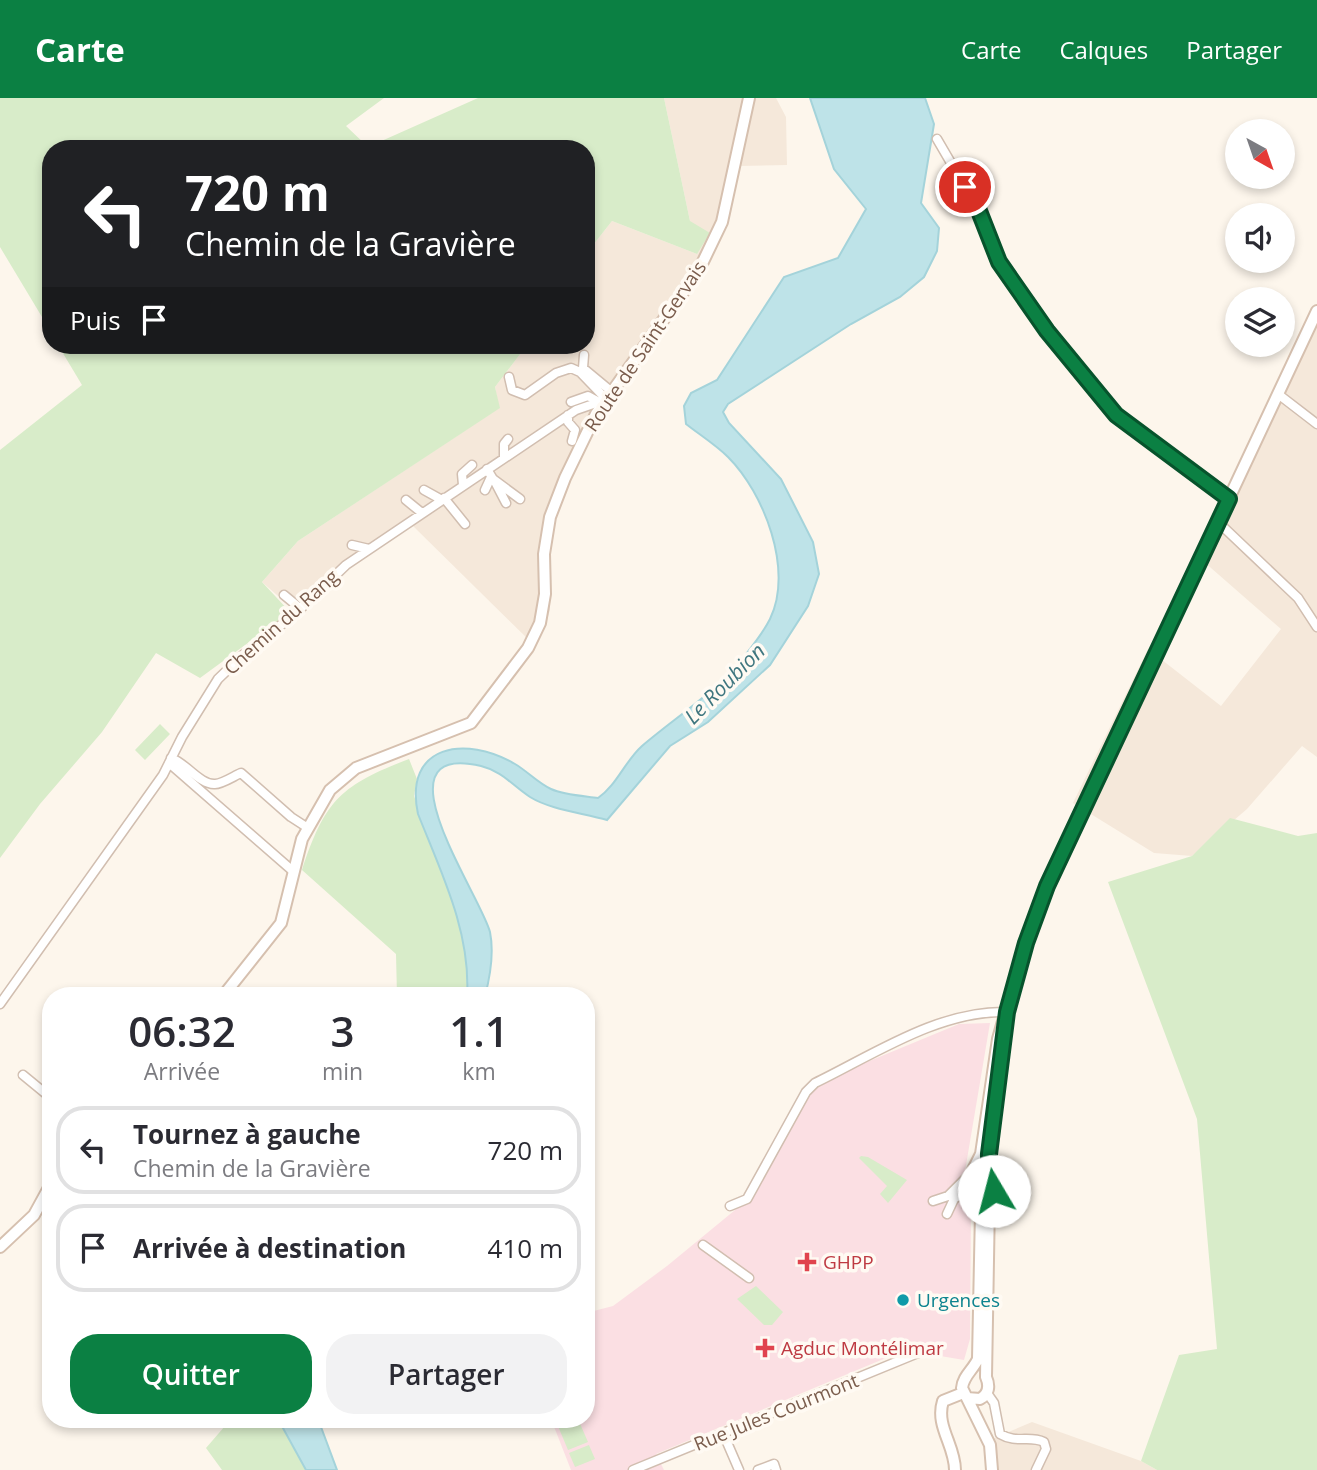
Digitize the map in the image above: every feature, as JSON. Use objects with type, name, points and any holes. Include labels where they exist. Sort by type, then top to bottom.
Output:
[{"type":"main road","name":"Route de Saint-Gervais","points":[[230,987],[281,923],[302,839],[330,790],[356,768],[471,723],[528,648],[540,623],[545,594],[544,554],[550,517],[579,444],[605,399],[699,270],[722,222],[749,98]]},
{"type":"main road","points":[[995,1470],[990,1445],[965,1396],[964,1378],[972,1371],[978,1359],[981,1211],[974,1195],[973,1170],[998,1038],[1026,943],[1047,886],[1317,311]]},
{"type":"main road","points":[[995,1470],[996,1447],[981,1412],[986,1377],[990,1195],[996,1180],[989,1168],[1007,1012]]},
{"type":"main road","points":[[973,1170],[989,1168]]},
{"type":"main road","points":[[974,1195],[990,1195]]},
{"type":"main road","points":[[0,1247],[33,1215],[42,1200]]},
{"type":"main road","points":[[972,1371],[980,1372],[986,1377]]},
{"type":"main road","points":[[955,1470],[955,1455],[940,1412],[943,1401],[965,1396],[984,1396]]},
{"type":"street","points":[[937,139],[979,211],[999,262],[1047,331],[1116,415],[1229,499]]},
{"type":"street","points":[[584,355],[583,368],[605,399]]},
{"type":"street","points":[[509,377],[512,390],[525,395],[556,373],[571,368],[580,372],[605,399]]},
{"type":"street","points":[[1278,394],[1317,424]]},
{"type":"street","points":[[571,402],[589,396],[605,399]]},
{"type":"street","name":"Chemin du Rang","points":[[0,1004],[170,761],[218,679],[301,609],[312,592],[346,565],[463,485],[491,475],[504,458],[568,415],[605,399]]},
{"type":"street","points":[[568,415],[568,422],[575,430],[572,441]]},
{"type":"street","points":[[504,458],[508,439]]},
{"type":"street","points":[[463,485],[462,474],[472,465]]},
{"type":"street","points":[[485,490],[491,475]]},
{"type":"street","points":[[491,475],[520,499]]},
{"type":"street","points":[[491,475],[506,503]]},
{"type":"street","points":[[424,490],[443,499],[465,524]]},
{"type":"street","points":[[406,500],[422,513]]},
{"type":"street","points":[[1218,522],[1298,598],[1317,627]]},
{"type":"street","points":[[352,545],[369,549]]},
{"type":"street","points":[[284,595],[301,609]]},
{"type":"street","points":[[170,761],[183,762],[201,778],[216,785],[241,773],[291,817],[309,828]]},
{"type":"street","points":[[170,761],[294,872]]},
{"type":"street","points":[[730,1206],[747,1199],[806,1092],[815,1083],[927,1028],[981,1014],[1007,1012]]},
{"type":"street","points":[[23,1075],[42,1091]]},
{"type":"street","points":[[933,1200],[948,1196],[973,1170]]},
{"type":"street","points":[[947,1214],[954,1199],[965,1192],[974,1195]]},
{"type":"street","points":[[703,1245],[748,1278]]},
{"type":"street","name":"Rue Jules Courmont","points":[[633,1470],[918,1353]]},
{"type":"street","points":[[984,1396],[994,1403],[1000,1434],[1011,1440],[1037,1439],[1044,1442],[1046,1449],[1036,1470]]},
{"type":"street","points":[[723,1433],[739,1470]]},
{"type":"street","points":[[758,1470],[774,1464],[776,1470]]},
{"type":"shaded area","points":[[664,98],[776,98],[786,117],[787,165],[739,166],[729,219],[704,271],[592,430],[557,514],[550,549],[550,610],[544,629],[534,645],[412,525],[349,567],[301,616],[262,582],[298,541],[499,408],[495,387],[520,354],[595,354],[595,243],[612,221],[697,254]]},
{"type":"shaded area","points":[[1317,323],[1317,757],[1302,746],[1247,809],[1192,856],[1154,853],[1073,803],[1148,649],[1221,706],[1281,629],[1195,554],[1219,499],[1232,505]]},
{"type":"shaded area","points":[[990,1023],[963,1183],[963,1196],[971,1203],[970,1339],[964,1360],[905,1350],[656,1454],[664,1470],[571,1470],[555,1428],[595,1428],[595,1311],[613,1306],[746,1201],[809,1086],[959,1024]]},
{"type":"shaded area","points":[[1032,1422],[1141,1461],[1157,1470],[987,1470],[985,1442]]},
{"type":"green space","points":[[0,98],[384,98],[346,126],[361,140],[42,140],[42,317],[0,247]]},
{"type":"green space","points":[[478,98],[664,98],[690,221],[710,233],[697,254],[612,221],[595,243],[595,140],[384,140]]},
{"type":"green space","points":[[63,354],[520,354],[495,387],[500,408],[298,541],[262,582],[290,612],[200,678],[156,653],[102,732],[40,804],[0,858],[0,450],[82,385]]},
{"type":"green space","points":[[160,724],[170,734],[145,760],[135,750]]},
{"type":"green space","points":[[409,759],[417,779],[414,796],[458,919],[464,945],[467,987],[397,987],[396,954],[302,870],[310,846],[328,811],[351,787]]},
{"type":"green space","points":[[1230,818],[1298,836],[1317,833],[1317,1470],[1157,1470],[1141,1461],[1179,1355],[1217,1349],[1197,1119],[1108,882],[1192,856]]},
{"type":"green space","points":[[868,1157],[907,1180],[888,1203],[880,1194],[887,1186],[859,1158]]},
{"type":"green space","points":[[756,1286],[783,1312],[772,1325],[764,1325],[737,1299]]},
{"type":"green space","points":[[223,1428],[283,1428],[306,1470],[222,1470],[206,1448]]},
{"type":"green space","points":[[559,1428],[582,1428],[588,1442],[568,1450]]},
{"type":"green space","points":[[589,1445],[595,1459],[575,1467],[569,1453]]},
{"type":"water","name":"Le Roubion","points":[[810,98],[925,98],[934,124],[921,203],[939,228],[937,251],[924,277],[900,297],[851,324],[728,404],[723,412],[729,423],[781,479],[813,542],[819,574],[808,606],[770,665],[708,722],[670,746],[607,820],[538,801],[501,775],[481,766],[450,764],[435,776],[434,798],[441,826],[490,932],[492,948],[487,987],[467,987],[464,949],[453,903],[418,814],[416,791],[420,773],[429,760],[442,752],[477,750],[515,764],[551,789],[598,798],[605,793],[642,746],[723,680],[756,642],[770,619],[777,599],[779,578],[772,533],[741,472],[728,457],[686,424],[684,406],[691,393],[717,380],[784,277],[838,258],[866,209],[834,169]]},
{"type":"water","points":[[283,1428],[321,1428],[337,1470],[306,1470]]},
{"type":"place","name":"GHPP","points":[[807,1262]]},
{"type":"place","name":"Urgences","points":[[903,1300]]},
{"type":"place","name":"Agduc Montélimar","points":[[765,1348]]},
{"type":"route","points":[[965,187],[979,211],[999,262],[1047,331],[1116,415],[1229,499],[1036,913],[1007,1012],[989,1154],[989,1168],[996,1180],[994,1191]]}]
